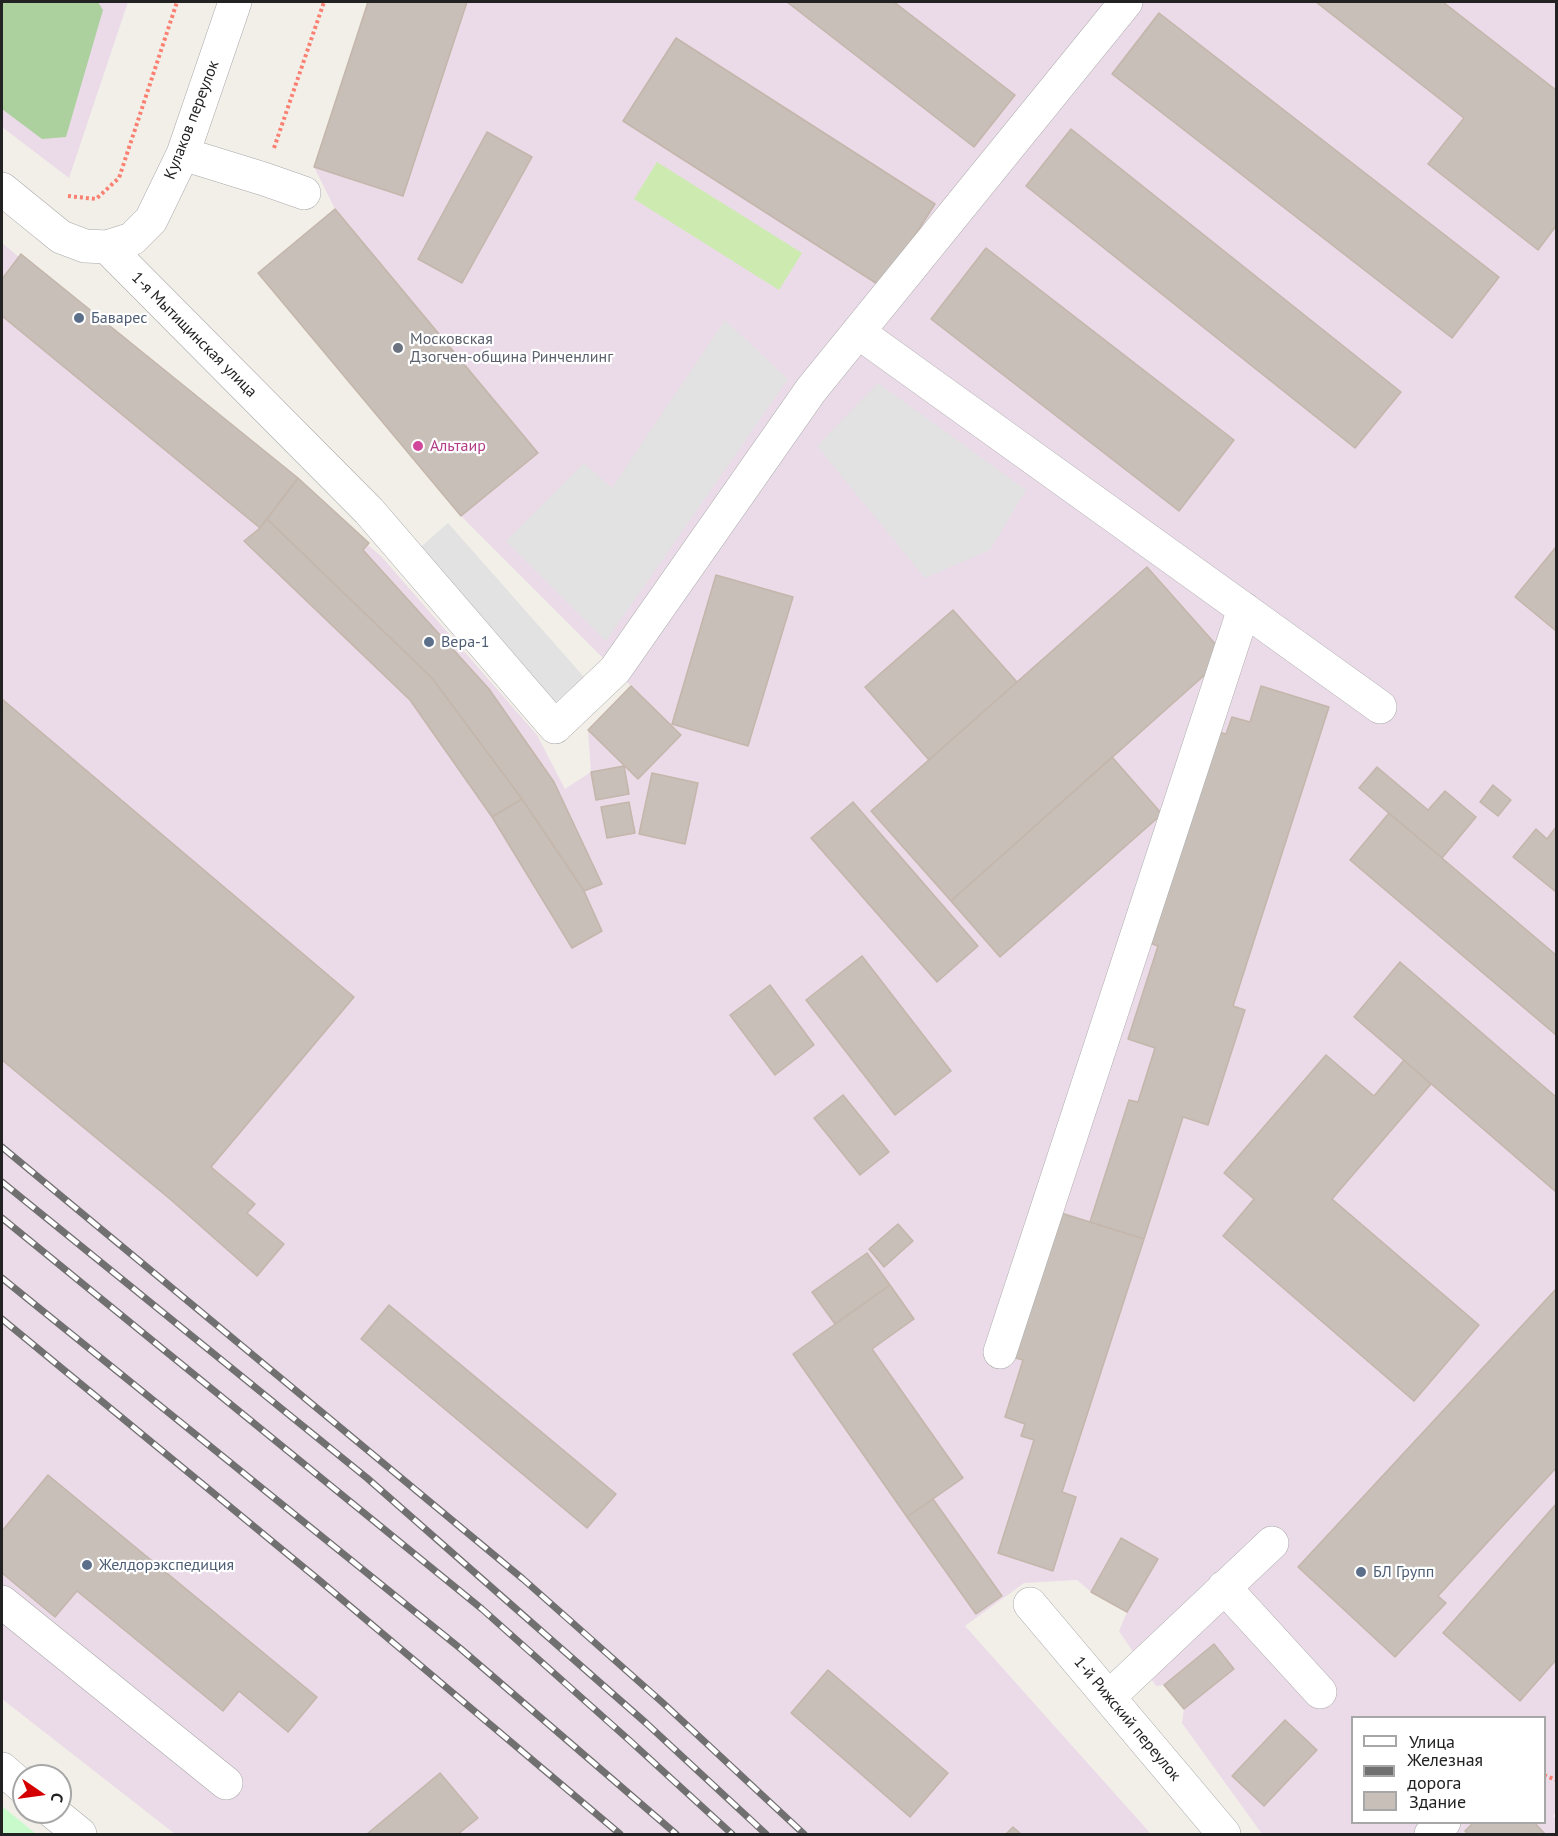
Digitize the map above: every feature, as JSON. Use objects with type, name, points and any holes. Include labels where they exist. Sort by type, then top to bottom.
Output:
[{"type":"street","name":"Кулаков переулок","points":[[107,247],[132,239],[151,220],[183,154],[235,2]]},
{"type":"street","points":[[1126,2],[858,332],[1380,706]]},
{"type":"street","points":[[183,154],[304,193]]},
{"type":"street","points":[[2,189],[61,237],[85,246],[107,247]]},
{"type":"street","name":"1-я Мытищинская улица","points":[[107,247],[369,511],[555,727],[615,670],[811,390],[858,332]]},
{"type":"street","points":[[1000,1352],[1244,609]]},
{"type":"street","points":[[1109,1697],[1272,1543]]},
{"type":"street","points":[[1224,1587],[1320,1692]]},
{"type":"street","points":[[2,1602],[226,1783]]},
{"type":"street","name":"1-й Рижский переулок","points":[[1030,1604],[1224,1834]]},
{"type":"street","points":[[68,1824],[80,1834]]},
{"type":"path","points":[[66,196],[96,199],[119,178],[177,2]]},
{"type":"path","points":[[264,179],[324,2]]},
{"type":"shaded area","points":[[2,2],[128,2],[69,178],[2,127]]},
{"type":"shaded area","points":[[369,2],[1556,2],[1556,1812],[1553,1816],[1556,1819],[1556,1834],[1262,1834],[1182,1723],[1184,1709],[1164,1685],[1156,1686],[1119,1631],[1127,1612],[1091,1592],[1077,1580],[1024,1583],[965,1626],[1151,1834],[175,1834],[2,1699],[2,243],[381,556],[537,735],[565,789],[591,772],[588,730],[631,686],[461,516],[261,271],[335,209],[314,167]]},
{"type":"shaded area","points":[[725,320],[788,379],[606,641],[506,541],[584,463],[612,488]]},
{"type":"shaded area","points":[[878,383],[1026,490],[990,550],[925,578],[817,446]]},
{"type":"shaded area","points":[[448,523],[584,677],[552,705],[415,552]]},
{"type":"green space","points":[[2,2],[98,2],[103,10],[66,137],[42,139],[2,109]]},
{"type":"green space","points":[[657,162],[802,253],[779,290],[634,199]]},
{"type":"green space","points":[[2,1806],[12,1814],[12,1824],[24,1824],[36,1834],[2,1834]]},
{"type":"building","points":[[368,2],[467,2],[403,196],[314,167]]},
{"type":"building","points":[[787,2],[894,2],[1015,95],[974,147]]},
{"type":"building","points":[[1316,2],[1443,2],[1556,90],[1556,226],[1538,250],[1428,164],[1464,118]]},
{"type":"building","points":[[1159,13],[1499,277],[1452,338],[1112,74]]},
{"type":"building","points":[[676,38],[935,204],[882,287],[623,121]]},
{"type":"building","points":[[1071,129],[1401,392],[1355,448],[1026,186]]},
{"type":"building","points":[[487,132],[532,157],[462,283],[418,259]]},
{"type":"building","points":[[335,209],[538,453],[461,516],[258,273]]},
{"type":"building","points":[[986,248],[1234,440],[1179,511],[931,319]]},
{"type":"building","points":[[21,254],[298,478],[260,528],[2,316],[2,279]]},
{"type":"building","points":[[298,478],[369,543],[363,550],[489,689],[554,782],[602,884],[584,891],[522,799],[432,678],[267,519]]},
{"type":"building","points":[[267,519],[432,678],[522,799],[492,817],[410,700],[244,541]]},
{"type":"building","points":[[1556,547],[1556,631],[1515,597]]},
{"type":"building","points":[[1147,567],[1226,656],[951,901],[871,811]]},
{"type":"building","points":[[716,575],[793,597],[748,746],[672,724]]},
{"type":"building","points":[[953,610],[1017,682],[929,760],[865,687]]},
{"type":"building","points":[[631,686],[681,735],[638,779],[588,730]]},
{"type":"building","points":[[1261,686],[1329,707],[1233,1006],[1245,1010],[1208,1125],[1183,1117],[1144,1239],[1090,1222],[1129,1100],[1138,1102],[1155,1048],[1128,1039],[1158,946],[1150,943],[1218,732],[1226,734],[1232,717],[1250,722]]},
{"type":"building","points":[[2,699],[354,997],[211,1167],[255,1204],[247,1213],[284,1244],[257,1276],[170,1199],[2,1060]]},
{"type":"building","points":[[1112,757],[1162,814],[1000,957],[951,901]]},
{"type":"building","points":[[624,766],[629,794],[596,800],[591,772]]},
{"type":"building","points":[[1377,767],[1428,810],[1445,791],[1476,817],[1442,858],[1359,788]]},
{"type":"building","points":[[652,773],[698,783],[685,844],[639,834]]},
{"type":"building","points":[[1493,785],[1511,800],[1498,816],[1480,802]]},
{"type":"building","points":[[522,799],[584,891],[602,931],[572,948],[492,817]]},
{"type":"building","points":[[629,802],[635,833],[607,838],[601,807]]},
{"type":"building","points":[[853,802],[978,946],[937,982],[811,838]]},
{"type":"building","points":[[1389,813],[1556,955],[1556,1035],[1350,860]]},
{"type":"building","points":[[1556,827],[1556,892],[1513,857],[1536,829],[1547,839]]},
{"type":"building","points":[[862,956],[951,1071],[895,1115],[806,1000]]},
{"type":"building","points":[[1400,962],[1556,1097],[1556,1192],[1354,1017]]},
{"type":"building","points":[[770,985],[814,1045],[775,1075],[730,1015]]},
{"type":"building","points":[[1326,1055],[1374,1096],[1404,1060],[1431,1084],[1332,1199],[1479,1325],[1414,1401],[1223,1236],[1254,1199],[1224,1173]]},
{"type":"building","points":[[843,1095],[889,1152],[860,1175],[814,1118]]},
{"type":"building","points":[[1058,1212],[1144,1239],[1062,1492],[1076,1497],[1053,1571],[998,1553],[1034,1440],[1021,1436],[1025,1424],[1005,1417],[1023,1360],[1012,1357]]},
{"type":"building","points":[[898,1224],[913,1241],[884,1267],[869,1249]]},
{"type":"building","points":[[867,1253],[890,1285],[835,1324],[812,1292]]},
{"type":"building","points":[[890,1285],[914,1319],[872,1349],[963,1478],[907,1517],[793,1354]]},
{"type":"building","points":[[1556,1289],[1556,1468],[1438,1596],[1446,1603],[1395,1657],[1298,1567]]},
{"type":"building","points":[[389,1305],[616,1494],[587,1528],[361,1339]]},
{"type":"building","points":[[48,1475],[317,1697],[288,1732],[239,1691],[223,1711],[77,1591],[55,1617],[2,1573],[2,1531]]},
{"type":"building","points":[[933,1499],[1002,1596],[976,1614],[907,1517]]},
{"type":"building","points":[[1556,1504],[1556,1660],[1520,1701],[1443,1633]]},
{"type":"building","points":[[1121,1538],[1158,1559],[1127,1612],[1091,1592]]},
{"type":"building","points":[[1214,1644],[1234,1669],[1184,1709],[1164,1685]]},
{"type":"building","points":[[828,1670],[948,1773],[910,1817],[791,1713]]},
{"type":"building","points":[[1285,1720],[1317,1750],[1264,1806],[1232,1776]]},
{"type":"building","points":[[440,1773],[478,1818],[458,1834],[367,1834]]},
{"type":"building","points":[[1472,1824],[1536,1824],[1545,1834],[1468,1834],[1465,1831]]},
{"type":"building","points":[[1013,1827],[1021,1834],[1006,1834]]},
{"type":"railway","points":[[2,1147],[523,1579],[663,1703],[804,1834]]},
{"type":"railway","points":[[2,1182],[367,1478],[646,1723],[766,1834]]},
{"type":"railway","points":[[2,1218],[482,1609],[732,1834]]},
{"type":"railway","points":[[2,1278],[461,1649],[676,1834]]},
{"type":"railway","points":[[2,1319],[319,1580],[620,1834]]},
{"type":"place","name":"Баварес","points":[[79,318]]},
{"type":"place","name":"Московская Дзогчен-община Ринченлинг","points":[[398,348]]},
{"type":"place","name":"Альтаир","points":[[418,446]]},
{"type":"place","name":"Вера-1","points":[[429,642]]},
{"type":"place","name":"Желдорэкспедиция","points":[[87,1565]]},
{"type":"place","name":"БЛ Групп","points":[[1361,1572]]}]
